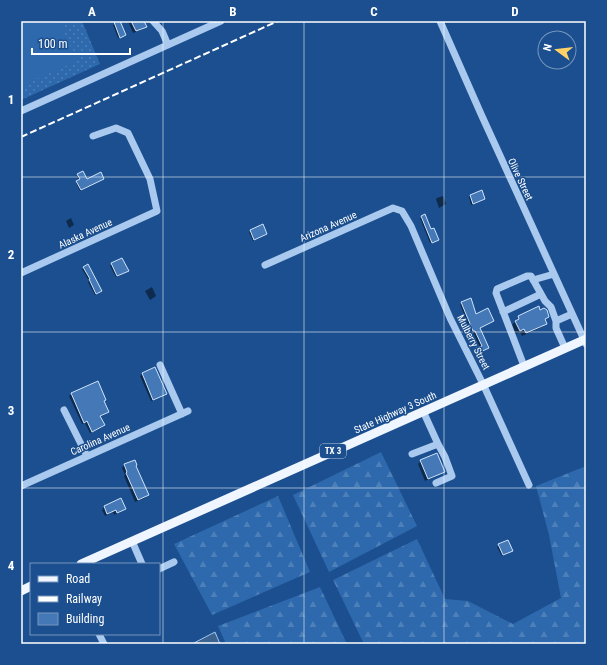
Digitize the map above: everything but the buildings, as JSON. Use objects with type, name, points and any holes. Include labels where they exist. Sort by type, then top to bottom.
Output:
[{"type":"main road","name":"State Highway 3 South","points":[[83,563],[564,348],[585,341]]},
{"type":"main road","points":[[21,591],[30,586]]},
{"type":"street","points":[[154,21],[162,31],[168,45]]},
{"type":"street","points":[[21,111],[221,21]]},
{"type":"street","name":"Olive Street","points":[[440,21],[585,341]]},
{"type":"street","name":"Alaska Avenue","points":[[21,273],[157,211],[150,180],[128,133],[116,128],[93,136]]},
{"type":"street","name":"Arizona Avenue","points":[[265,265],[393,208],[399,210]]},
{"type":"street","name":"Mulberry Street","points":[[399,210],[402,211],[411,226],[450,318],[483,384],[529,485]]},
{"type":"street","points":[[533,280],[554,274]]},
{"type":"street","points":[[524,366],[503,312],[496,292],[497,289],[527,276],[531,276],[545,301],[551,307],[556,321],[556,328],[564,348]]},
{"type":"street","points":[[503,312],[541,294]]},
{"type":"street","points":[[556,321],[572,314]]},
{"type":"street","name":"Carolina Avenue","points":[[21,486],[185,413],[160,365]]},
{"type":"street","points":[[64,410],[87,456]]},
{"type":"street","points":[[423,411],[438,444],[446,457],[452,476],[436,483]]},
{"type":"street","points":[[412,454],[438,444]]},
{"type":"street","points":[[132,541],[142,563]]},
{"type":"street","points":[[160,569],[174,562]]},
{"type":"street","points":[[100,635],[104,644]]},
{"type":"green space","points":[[21,21],[82,21],[100,64],[21,100]]},
{"type":"green space","points":[[21,21],[59,21],[77,61],[21,86]]},
{"type":"green space","points":[[381,452],[417,526],[329,572],[293,495]]},
{"type":"green space","points":[[586,466],[586,644],[364,644],[333,580],[417,539],[445,599],[468,601],[513,624],[561,598],[549,535],[536,486]]},
{"type":"green space","points":[[278,496],[310,572],[212,615],[174,544]]},
{"type":"green space","points":[[320,587],[347,644],[226,644],[218,626]]},
{"type":"water","points":[[215,632],[220,644],[192,644]]},
{"type":"railway","points":[[21,137],[278,21]]}]
